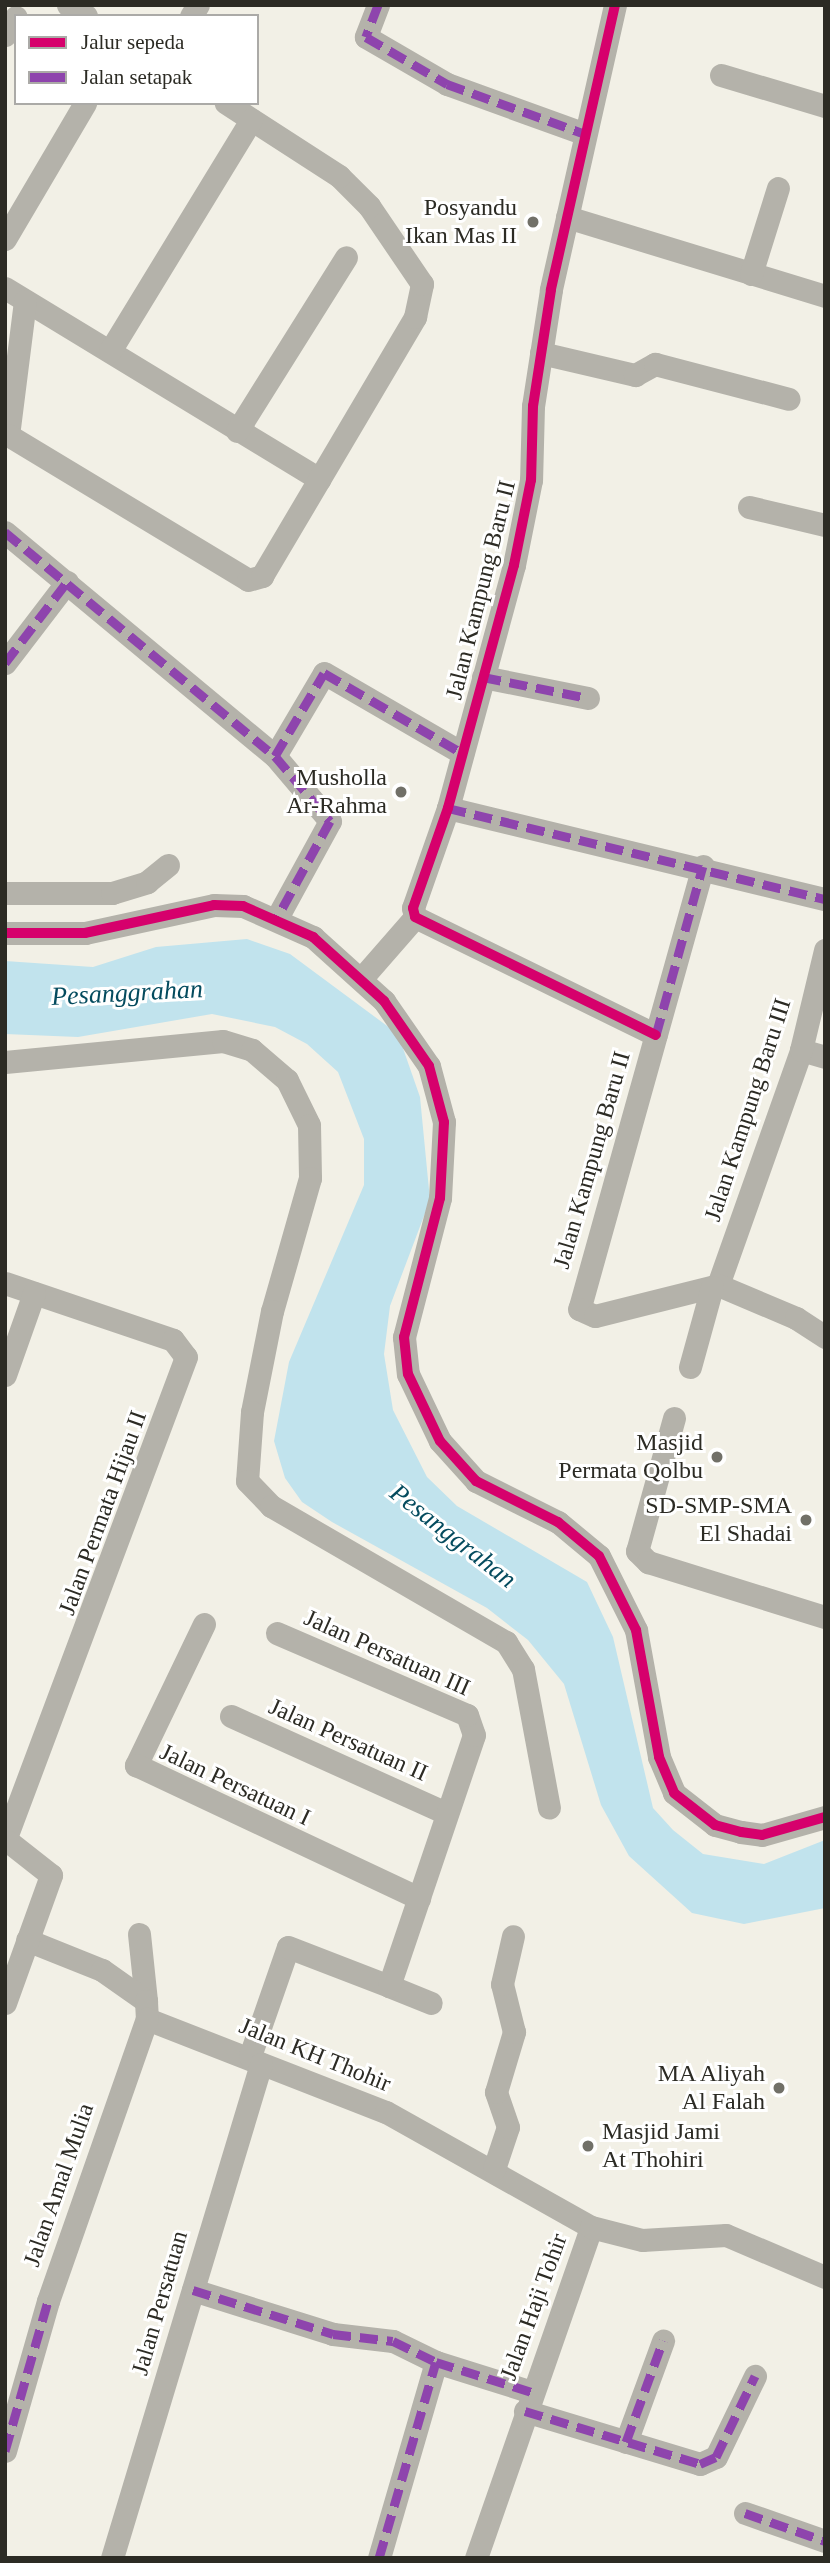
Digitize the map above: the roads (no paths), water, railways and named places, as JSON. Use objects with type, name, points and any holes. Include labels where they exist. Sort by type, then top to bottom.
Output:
[{"type":"street","points":[[378,5],[366,37],[447,84],[585,134]]},
{"type":"street","name":"Jalan Kampung Baru II","points":[[615,5],[567,217],[541,353],[531,480],[483,677],[415,917],[656,1035],[579,1308],[595,1317],[715,1286]]},
{"type":"street","points":[[721,75],[825,106]]},
{"type":"street","points":[[5,239],[84,105]]},
{"type":"street","points":[[25,301],[8,435],[256,582],[415,317],[422,284],[369,205],[339,176],[229,105]]},
{"type":"street","points":[[110,351],[251,120]]},
{"type":"street","points":[[751,274],[778,188]]},
{"type":"street","points":[[567,217],[825,296]]},
{"type":"street","points":[[237,431],[346,257]]},
{"type":"street","points":[[5,288],[318,479]]},
{"type":"street","points":[[541,353],[635,375],[656,364],[789,399]]},
{"type":"street","points":[[749,507],[825,525]]},
{"type":"street","points":[[5,532],[275,756],[330,821],[277,918]]},
{"type":"street","points":[[5,663],[67,582]]},
{"type":"street","points":[[275,756],[324,673],[462,754]]},
{"type":"street","points":[[483,677],[588,698]]},
{"type":"street","points":[[448,808],[703,866],[825,899]]},
{"type":"street","points":[[5,893],[112,893],[147,882],[168,865]]},
{"type":"street","points":[[656,1035],[703,866]]},
{"type":"street","points":[[5,933],[85,933],[214,905],[243,906],[277,918],[313,937],[361,979],[405,1024],[429,1066],[444,1122],[440,1198],[404,1337],[408,1374],[440,1441],[476,1481],[558,1522],[599,1556],[636,1630],[659,1757],[674,1793],[715,1825],[741,1832],[762,1835],[825,1816]]},
{"type":"street","points":[[361,979],[415,917]]},
{"type":"street","name":"Jalan Kampung Baru III","points":[[690,1367],[715,1286],[801,1050],[825,950]]},
{"type":"street","points":[[5,1062],[223,1041],[252,1051],[287,1080],[309,1125],[310,1178],[272,1311],[252,1412],[247,1481],[283,1513],[506,1642],[523,1670],[549,1808]]},
{"type":"street","points":[[801,1050],[825,1057]]},
{"type":"street","name":"Jalan Permata Hijau II","points":[[5,1283],[173,1340],[186,1357],[7,1841]]},
{"type":"street","points":[[715,1286],[796,1318],[825,1337]]},
{"type":"street","points":[[5,1375],[34,1293]]},
{"type":"street","points":[[674,1418],[638,1551],[648,1562],[825,1616]]},
{"type":"street","name":"Jalan Persatuan I","points":[[204,1624],[136,1765],[419,1898]]},
{"type":"street","name":"Jalan Persatuan III","points":[[277,1633],[474,1723],[444,1812]]},
{"type":"street","name":"Jalan Persatuan II","points":[[231,1716],[444,1812]]},
{"type":"street","points":[[431,2004],[389,1986],[444,1812]]},
{"type":"street","points":[[5,2003],[51,1875],[7,1841]]},
{"type":"street","points":[[139,1934],[147,2010]]},
{"type":"street","points":[[494,2169],[508,2127],[496,2092],[514,2032],[502,1983],[513,1936]]},
{"type":"street","name":"Jalan KH Thohir","points":[[27,1940],[91,1964],[147,2010],[255,2060],[386,2112],[494,2169],[592,2227]]},
{"type":"street","name":"Jalan Persatuan","points":[[112,2558],[193,2290],[288,1947],[389,1986]]},
{"type":"street","name":"Jalan Amal Mulia","points":[[5,2451],[48,2301],[147,2010]]},
{"type":"street","name":"Jalan Haji Tohir","points":[[476,2558],[528,2401],[592,2227],[642,2241],[726,2235],[825,2277]]},
{"type":"street","points":[[193,2290],[333,2334],[393,2341],[436,2362],[626,2442],[700,2464],[716,2457],[755,2376]]},
{"type":"street","points":[[626,2442],[663,2341]]},
{"type":"street","points":[[379,2558],[436,2362]]},
{"type":"street","points":[[745,2513],[825,2541]]},
{"type":"water","name":"Pesanggrahan","points":[[247,939],[290,954],[398,1034],[420,1097],[430,1200],[390,1306],[384,1354],[393,1410],[427,1477],[457,1506],[587,1582],[613,1637],[653,1808],[673,1830],[703,1854],[764,1864],[825,1840],[825,1908],[744,1924],[692,1913],[629,1856],[601,1805],[564,1684],[528,1640],[487,1608],[332,1522],[302,1502],[285,1478],[274,1441],[289,1362],[364,1185],[364,1139],[338,1072],[307,1044],[275,1027],[212,1014],[78,1037],[5,1034],[5,961],[93,967],[156,947]]},
{"type":"place","name":"Posyandu Ikan Mas II","points":[[533,222]]},
{"type":"place","name":"Musholla Ar-Rahma","points":[[401,792]]},
{"type":"place","name":"Masjid Permata Qolbu","points":[[717,1457]]},
{"type":"place","name":"SD-SMP-SMA El Shadai","points":[[806,1520]]},
{"type":"place","name":"MA Aliyah Al Falah","points":[[779,2088]]},
{"type":"place","name":"Masjid Jami At Thohiri","points":[[588,2146]]}]
